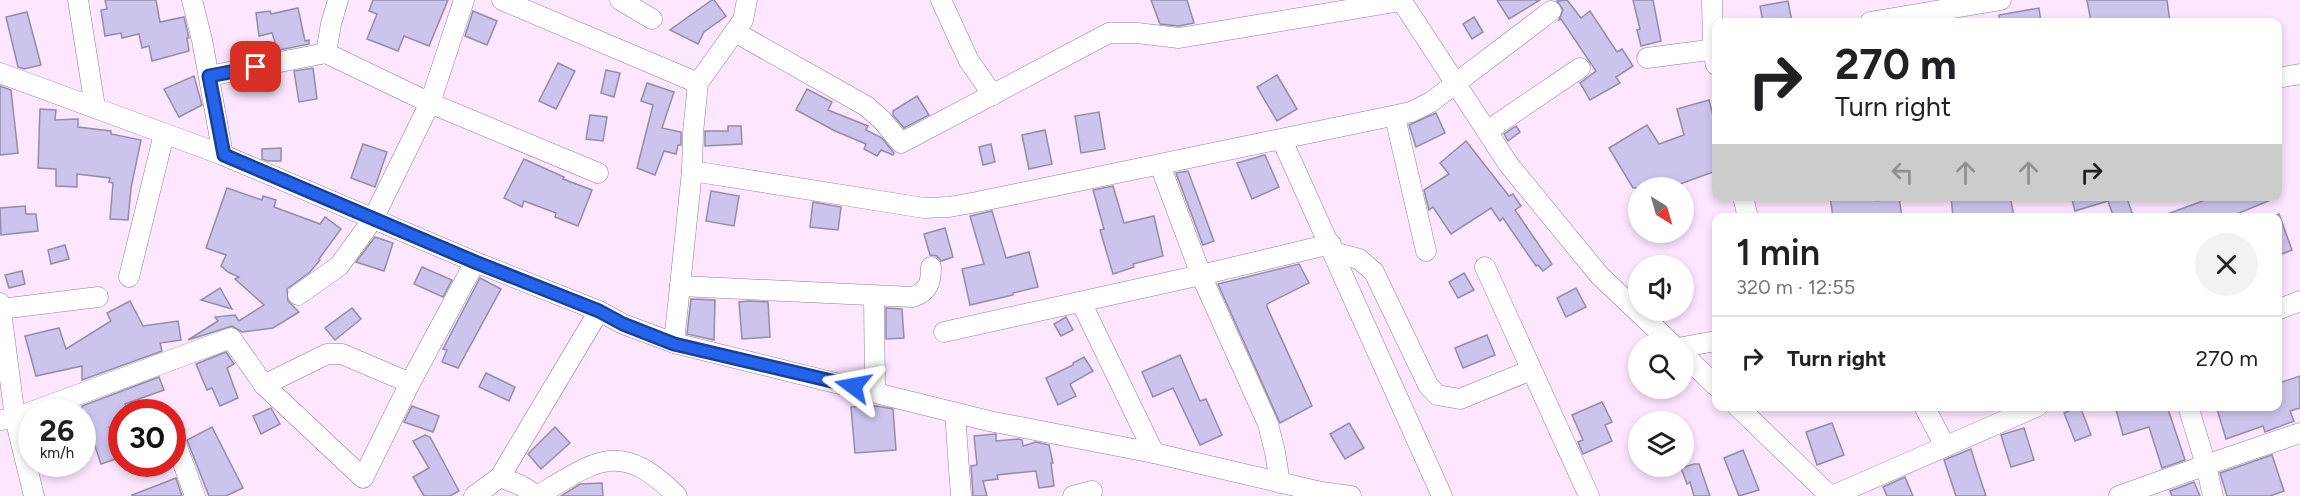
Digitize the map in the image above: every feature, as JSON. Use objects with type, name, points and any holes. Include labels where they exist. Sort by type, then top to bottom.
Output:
[{"type":"street","points":[[78,0],[95,107]]},
{"type":"street","points":[[192,0],[224,155]]},
{"type":"street","points":[[326,53],[338,0]]},
{"type":"street","points":[[298,295],[339,266],[373,219],[430,103],[464,0]]},
{"type":"street","points":[[502,0],[698,83]]},
{"type":"street","points":[[620,0],[652,19]]},
{"type":"street","points":[[728,0],[739,26],[866,106],[882,120],[900,143],[1109,33],[1137,33],[1179,38],[1401,0],[1509,165],[1600,276],[1660,333]]},
{"type":"street","points":[[674,344],[692,171],[698,83],[739,26],[747,0]]},
{"type":"street","points":[[941,0],[969,61],[993,95]]},
{"type":"street","points":[[1712,0],[1713,18]]},
{"type":"street","points":[[1894,18],[2001,0]]},
{"type":"street","points":[[692,171],[924,208],[977,202],[1411,112],[1431,102],[1456,84],[1551,11]]},
{"type":"street","points":[[209,76],[326,53],[430,103],[598,173]]},
{"type":"street","points":[[1647,58],[1712,54]]},
{"type":"street","points":[[1486,131],[1580,68]]},
{"type":"street","points":[[0,73],[164,135],[224,155],[674,344],[955,412],[1154,453],[1280,483],[1300,492],[1351,496]]},
{"type":"street","points":[[2282,77],[2300,74]]},
{"type":"street","points":[[1395,117],[1426,251]]},
{"type":"street","points":[[129,277],[164,135]]},
{"type":"street","points":[[1282,140],[1442,496]]},
{"type":"street","points":[[1160,165],[1201,275],[1268,424],[1280,483]]},
{"type":"street","points":[[944,332],[1332,248],[1359,259],[1374,272],[1428,385],[1437,395],[1460,399],[1531,370]]},
{"type":"street","points":[[8,419],[231,338],[264,385],[363,478],[410,383],[475,262]]},
{"type":"street","points":[[680,286],[913,297],[922,294],[928,287],[931,267]]},
{"type":"street","points":[[1485,267],[1589,496]]},
{"type":"street","points":[[874,296],[875,392]]},
{"type":"street","points":[[34,496],[8,419],[1,307],[98,297]]},
{"type":"street","points":[[2282,308],[2300,301]]},
{"type":"street","points":[[1081,302],[1154,453]]},
{"type":"street","points":[[474,496],[500,477],[599,311]]},
{"type":"street","points":[[1694,345],[1712,342]]},
{"type":"street","points":[[264,385],[327,354],[342,354],[410,383]]},
{"type":"street","points":[[1694,365],[1712,382]]},
{"type":"street","points":[[1742,411],[1831,496],[2026,411]]},
{"type":"street","points":[[1927,411],[1946,446]]},
{"type":"street","points":[[2190,411],[2213,496]]},
{"type":"street","points":[[955,412],[961,496]]},
{"type":"street","points":[[2119,496],[2300,433]]},
{"type":"street","points":[[500,477],[520,484],[538,496],[588,465],[616,460],[659,478],[677,496]]},
{"type":"street","points":[[186,471],[195,496]]},
{"type":"building","points":[[105,0],[156,0],[160,22],[184,17],[189,38],[187,38],[189,51],[152,61],[149,46],[142,48],[139,34],[122,38],[121,33],[105,36],[101,10],[107,9]]},
{"type":"building","points":[[373,0],[448,0],[429,46],[404,36],[398,51],[367,39],[377,14],[369,11]]},
{"type":"building","points":[[712,0],[726,16],[704,32],[698,44],[670,30]]},
{"type":"building","points":[[1151,0],[1187,0],[1194,23],[1179,26],[1160,24]]},
{"type":"building","points":[[1497,0],[1540,0],[1509,19]]},
{"type":"building","points":[[1567,0],[1581,18],[1590,11],[1617,52],[1622,49],[1633,66],[1616,77],[1620,83],[1590,100],[1580,83],[1596,71],[1561,19],[1559,20],[1563,10],[1557,1]]},
{"type":"building","points":[[1633,0],[1653,0],[1661,41],[1641,46],[1637,30],[1640,29]]},
{"type":"building","points":[[2087,0],[2167,0],[2169,18],[2090,18]]},
{"type":"building","points":[[1788,1],[1791,18],[1762,18],[1760,6]]},
{"type":"building","points":[[298,8],[305,41],[309,40],[309,44],[235,59],[275,42],[272,33],[259,36],[256,13],[270,11],[271,14]]},
{"type":"building","points":[[2039,8],[2040,18],[1999,18],[1999,15]]},
{"type":"building","points":[[473,11],[497,21],[487,45],[465,36]]},
{"type":"building","points":[[27,12],[41,65],[24,69],[18,67],[6,17]]},
{"type":"building","points":[[1474,17],[1483,32],[1472,39],[1463,24]]},
{"type":"building","points":[[558,63],[575,71],[556,109],[539,101]]},
{"type":"building","points":[[313,68],[317,99],[299,102],[294,71]]},
{"type":"building","points":[[606,70],[620,73],[614,97],[601,93]]},
{"type":"building","points":[[1277,75],[1297,109],[1277,121],[1257,87]]},
{"type":"building","points":[[194,76],[202,105],[179,117],[164,89]]},
{"type":"building","points":[[647,83],[674,92],[662,128],[681,132],[681,145],[678,145],[676,154],[664,151],[655,175],[637,168],[653,105],[641,101]]},
{"type":"building","points":[[0,86],[11,90],[18,153],[0,155]]},
{"type":"building","points":[[807,89],[832,102],[828,110],[868,126],[866,130],[882,138],[894,153],[893,155],[881,150],[877,156],[864,149],[866,144],[835,131],[796,110]]},
{"type":"building","points":[[917,96],[929,115],[904,128],[893,115],[893,111]]},
{"type":"building","points":[[1709,100],[1712,112],[1712,172],[1694,179],[1694,177],[1628,177],[1628,180],[1609,148],[1647,125],[1659,144],[1684,135],[1677,109]]},
{"type":"building","points":[[40,109],[56,110],[55,120],[78,119],[78,127],[111,131],[111,134],[141,140],[131,188],[128,220],[110,219],[113,183],[109,182],[110,178],[77,174],[77,187],[56,186],[56,169],[38,168]]},
{"type":"building","points":[[1099,112],[1105,149],[1081,153],[1075,116]]},
{"type":"building","points":[[1436,113],[1445,133],[1416,147],[1409,125]]},
{"type":"building","points":[[590,115],[607,117],[603,141],[586,139]]},
{"type":"building","points":[[728,126],[741,126],[742,144],[705,146],[705,131],[728,131]]},
{"type":"building","points":[[1516,126],[1520,132],[1508,141],[1504,134]]},
{"type":"building","points":[[1045,130],[1052,164],[1029,169],[1022,135]]},
{"type":"building","points":[[1466,141],[1509,196],[1513,194],[1521,206],[1515,210],[1552,264],[1543,271],[1538,265],[1536,266],[1503,218],[1500,221],[1491,208],[1451,234],[1433,207],[1429,210],[1424,190],[1449,174],[1440,163]]},
{"type":"building","points":[[363,144],[387,152],[375,187],[351,178]]},
{"type":"building","points":[[991,144],[995,162],[983,165],[979,147]]},
{"type":"building","points":[[281,148],[281,161],[262,159],[262,149]]},
{"type":"building","points":[[1265,155],[1279,187],[1252,199],[1237,163]]},
{"type":"building","points":[[524,159],[564,177],[563,179],[592,190],[578,226],[555,217],[556,213],[524,201],[522,207],[504,198]]},
{"type":"building","points":[[1188,171],[1214,241],[1203,245],[1176,173]]},
{"type":"building","points":[[1113,186],[1124,223],[1154,216],[1163,256],[1133,264],[1134,267],[1113,274],[1100,230],[1104,229],[1093,190]]},
{"type":"building","points":[[227,188],[262,200],[263,196],[276,200],[274,207],[320,224],[325,217],[341,229],[310,272],[287,289],[288,301],[299,312],[273,328],[242,332],[232,326],[188,340],[218,321],[215,317],[235,315],[239,321],[264,305],[235,279],[239,277],[221,266],[226,255],[206,248]]},
{"type":"building","points":[[711,191],[739,196],[734,226],[706,221]]},
{"type":"building","points":[[1831,201],[1900,201],[1901,213],[1832,213]]},
{"type":"building","points":[[1951,201],[2011,201],[2013,213],[1953,213]]},
{"type":"building","points":[[2072,201],[2108,201],[2075,211]]},
{"type":"building","points":[[2108,201],[2128,201],[2132,213],[2112,213]]},
{"type":"building","points":[[2202,201],[2268,201],[2239,213],[2170,213]]},
{"type":"building","points":[[813,202],[841,207],[838,230],[810,227]]},
{"type":"building","points":[[25,206],[26,214],[36,214],[38,231],[1,235],[0,208]]},
{"type":"building","points":[[992,211],[1006,258],[1029,252],[1038,287],[970,305],[962,269],[984,264],[970,216]]},
{"type":"building","points":[[2282,222],[2292,250],[2282,254]]},
{"type":"building","points":[[945,228],[953,257],[941,261],[937,256],[930,255],[924,234]]},
{"type":"building","points":[[375,237],[393,243],[384,271],[356,262]]},
{"type":"building","points":[[65,245],[69,259],[51,264],[48,250]]},
{"type":"building","points":[[1299,264],[1309,283],[1267,304],[1267,307],[1312,406],[1280,423],[1218,284]]},
{"type":"building","points":[[422,267],[452,280],[443,297],[414,284]]},
{"type":"building","points":[[22,271],[25,284],[9,288],[5,275]]},
{"type":"building","points":[[1464,273],[1474,290],[1458,298],[1449,282]]},
{"type":"building","points":[[480,278],[501,289],[458,368],[442,362],[447,350],[443,349]]},
{"type":"building","points":[[220,288],[232,309],[201,300]]},
{"type":"building","points":[[1576,288],[1586,307],[1566,317],[1557,298]]},
{"type":"building","points":[[691,299],[715,300],[714,340],[687,334]]},
{"type":"building","points":[[130,301],[143,326],[178,321],[181,340],[160,343],[162,351],[82,380],[82,366],[36,376],[25,336],[59,328],[66,349],[111,321],[107,313]]},
{"type":"building","points":[[739,302],[768,302],[770,337],[742,339]]},
{"type":"building","points":[[352,308],[361,319],[335,340],[325,328]]},
{"type":"building","points":[[886,308],[902,309],[904,338],[886,339]]},
{"type":"building","points":[[1066,317],[1073,330],[1061,336],[1054,324]]},
{"type":"building","points":[[1487,335],[1495,355],[1463,368],[1455,348]]},
{"type":"building","points":[[226,352],[234,364],[227,368],[238,398],[220,406],[212,388],[207,390],[196,364]]},
{"type":"building","points":[[1180,355],[1200,401],[1206,399],[1222,435],[1200,445],[1173,388],[1153,397],[1142,372]]},
{"type":"building","points":[[1084,357],[1093,371],[1070,384],[1076,396],[1058,405],[1046,378]]},
{"type":"building","points":[[486,373],[515,387],[509,401],[479,387]]},
{"type":"building","points":[[2300,376],[2300,408],[2290,411],[2294,421],[2265,432],[2263,426],[2226,439],[2218,411],[2282,411],[2282,382]]},
{"type":"building","points":[[159,377],[164,390],[139,399],[108,399],[108,462],[101,464],[96,449],[96,401]]},
{"type":"building","points":[[1602,402],[1612,422],[1605,425],[1612,441],[1583,454],[1578,442],[1583,440],[1572,415]]},
{"type":"building","points":[[412,406],[439,416],[433,432],[404,422]]},
{"type":"building","points":[[877,406],[893,409],[896,450],[855,453],[851,407]]},
{"type":"building","points":[[271,408],[280,424],[261,434],[253,416]]},
{"type":"building","points":[[2082,411],[2091,435],[2075,441],[2064,413]]},
{"type":"building","points":[[2116,411],[2169,411],[2185,460],[2162,468],[2149,427],[2123,435]]},
{"type":"building","points":[[1349,423],[1364,448],[1345,459],[1330,434]]},
{"type":"building","points":[[1832,423],[1844,455],[1817,465],[1806,432]]},
{"type":"building","points":[[212,427],[243,488],[226,496],[209,496],[187,440]]},
{"type":"building","points":[[555,427],[570,443],[541,469],[528,454]]},
{"type":"building","points":[[2024,428],[2034,460],[2011,467],[2001,435]]},
{"type":"building","points":[[996,434],[996,441],[1019,439],[1022,440],[1023,446],[1036,442],[1049,445],[1054,486],[1039,488],[1036,471],[997,475],[998,479],[983,481],[987,496],[973,496],[971,466],[977,465],[974,436]]},
{"type":"building","points":[[425,435],[430,437],[459,491],[450,496],[424,496],[413,477],[429,468],[413,441]]},
{"type":"building","points":[[1971,449],[1986,496],[1956,496],[1944,460]]},
{"type":"building","points":[[1743,450],[1759,490],[1739,496],[1724,458]]},
{"type":"building","points":[[2272,455],[2284,491],[2270,496],[2227,496],[2220,473]]},
{"type":"building","points":[[1694,464],[1699,464],[1710,496],[1694,496],[1690,482],[1687,484],[1684,477],[1694,477]]},
{"type":"building","points":[[1905,477],[1913,496],[1887,496],[1883,487]]},
{"type":"building","points":[[176,478],[182,496],[132,496],[132,495]]},
{"type":"building","points":[[2194,482],[2200,496],[2172,496],[2170,491]]},
{"type":"building","points":[[602,483],[603,496],[561,496],[580,484]]},
{"type":"route","points":[[256,67],[209,76],[224,155],[674,344],[853,386]]}]
